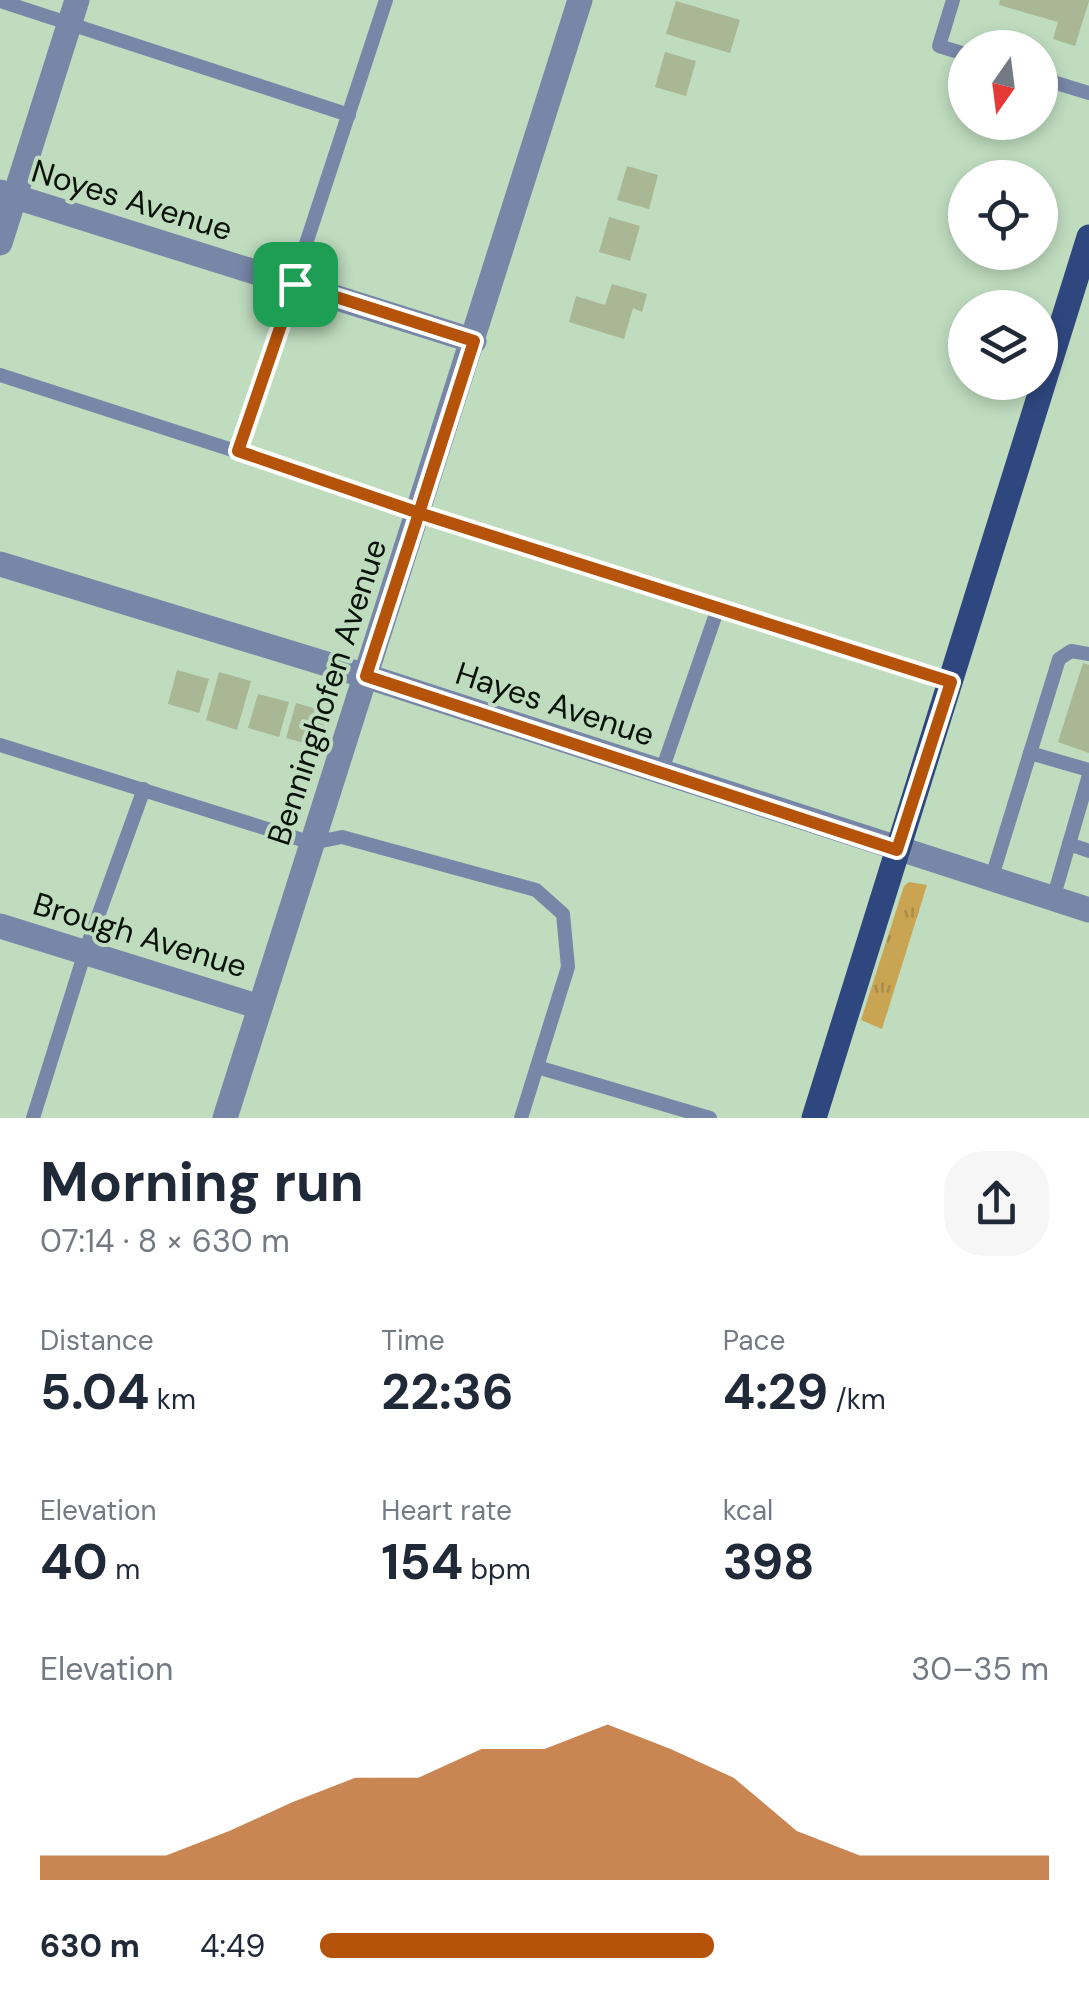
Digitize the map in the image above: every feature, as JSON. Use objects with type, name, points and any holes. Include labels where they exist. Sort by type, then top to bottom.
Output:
[{"type":"main road","points":[[814,1118],[1089,237]]},
{"type":"street","name":"Benninghofen Avenue","points":[[226,1118],[580,0]]},
{"type":"street","points":[[0,243],[7,194],[73,11]]},
{"type":"street","name":"Noyes Avenue","points":[[7,194],[474,341]]},
{"type":"street","name":"Hayes Avenue","points":[[0,564],[366,676],[1089,910]]},
{"type":"street","name":"Brough Avenue","points":[[0,926],[260,1007]]},
{"type":"lane","points":[[238,451],[386,0]]},
{"type":"lane","points":[[948,49],[939,46],[953,0]]},
{"type":"lane","points":[[0,1],[73,11],[349,116]]},
{"type":"lane","points":[[1058,84],[1089,93]]},
{"type":"lane","points":[[0,375],[951,682]]},
{"type":"lane","points":[[661,773],[718,608]]},
{"type":"lane","points":[[991,880],[1059,659],[1071,651],[1089,654]]},
{"type":"lane","points":[[0,744],[312,843],[342,837],[536,890],[563,914],[568,967],[521,1118]]},
{"type":"lane","points":[[1030,753],[1089,772],[1054,899]]},
{"type":"lane","points":[[33,1118],[85,952],[144,790]]},
{"type":"lane","points":[[1069,844],[1089,851]]},
{"type":"lane","points":[[537,1068],[710,1118]]},
{"type":"green space","points":[[909,882],[927,885],[882,1029],[861,1020],[904,886]]},
{"type":"building","points":[[1000,0],[1089,0],[1075,46],[1058,41],[1058,22],[999,5]]},
{"type":"building","points":[[676,1],[740,20],[730,53],[666,34]]},
{"type":"building","points":[[665,52],[696,61],[686,96],[655,87]]},
{"type":"building","points":[[627,166],[658,175],[649,209],[617,200]]},
{"type":"building","points":[[609,217],[640,226],[630,261],[599,252]]},
{"type":"building","points":[[612,284],[647,294],[642,312],[633,308],[624,339],[569,322],[576,296],[605,305]]},
{"type":"building","points":[[1083,663],[1089,665],[1089,753],[1058,742]]},
{"type":"building","points":[[177,670],[209,679],[199,713],[168,704]]},
{"type":"building","points":[[219,672],[251,681],[237,730],[206,720]]},
{"type":"building","points":[[258,694],[289,702],[279,737],[248,728]]},
{"type":"building","points":[[296,703],[328,712],[318,747],[286,738]]},
{"type":"route","points":[[295,284],[238,451],[419,513],[366,676],[897,850],[951,682],[419,513],[474,341],[295,284]]}]
